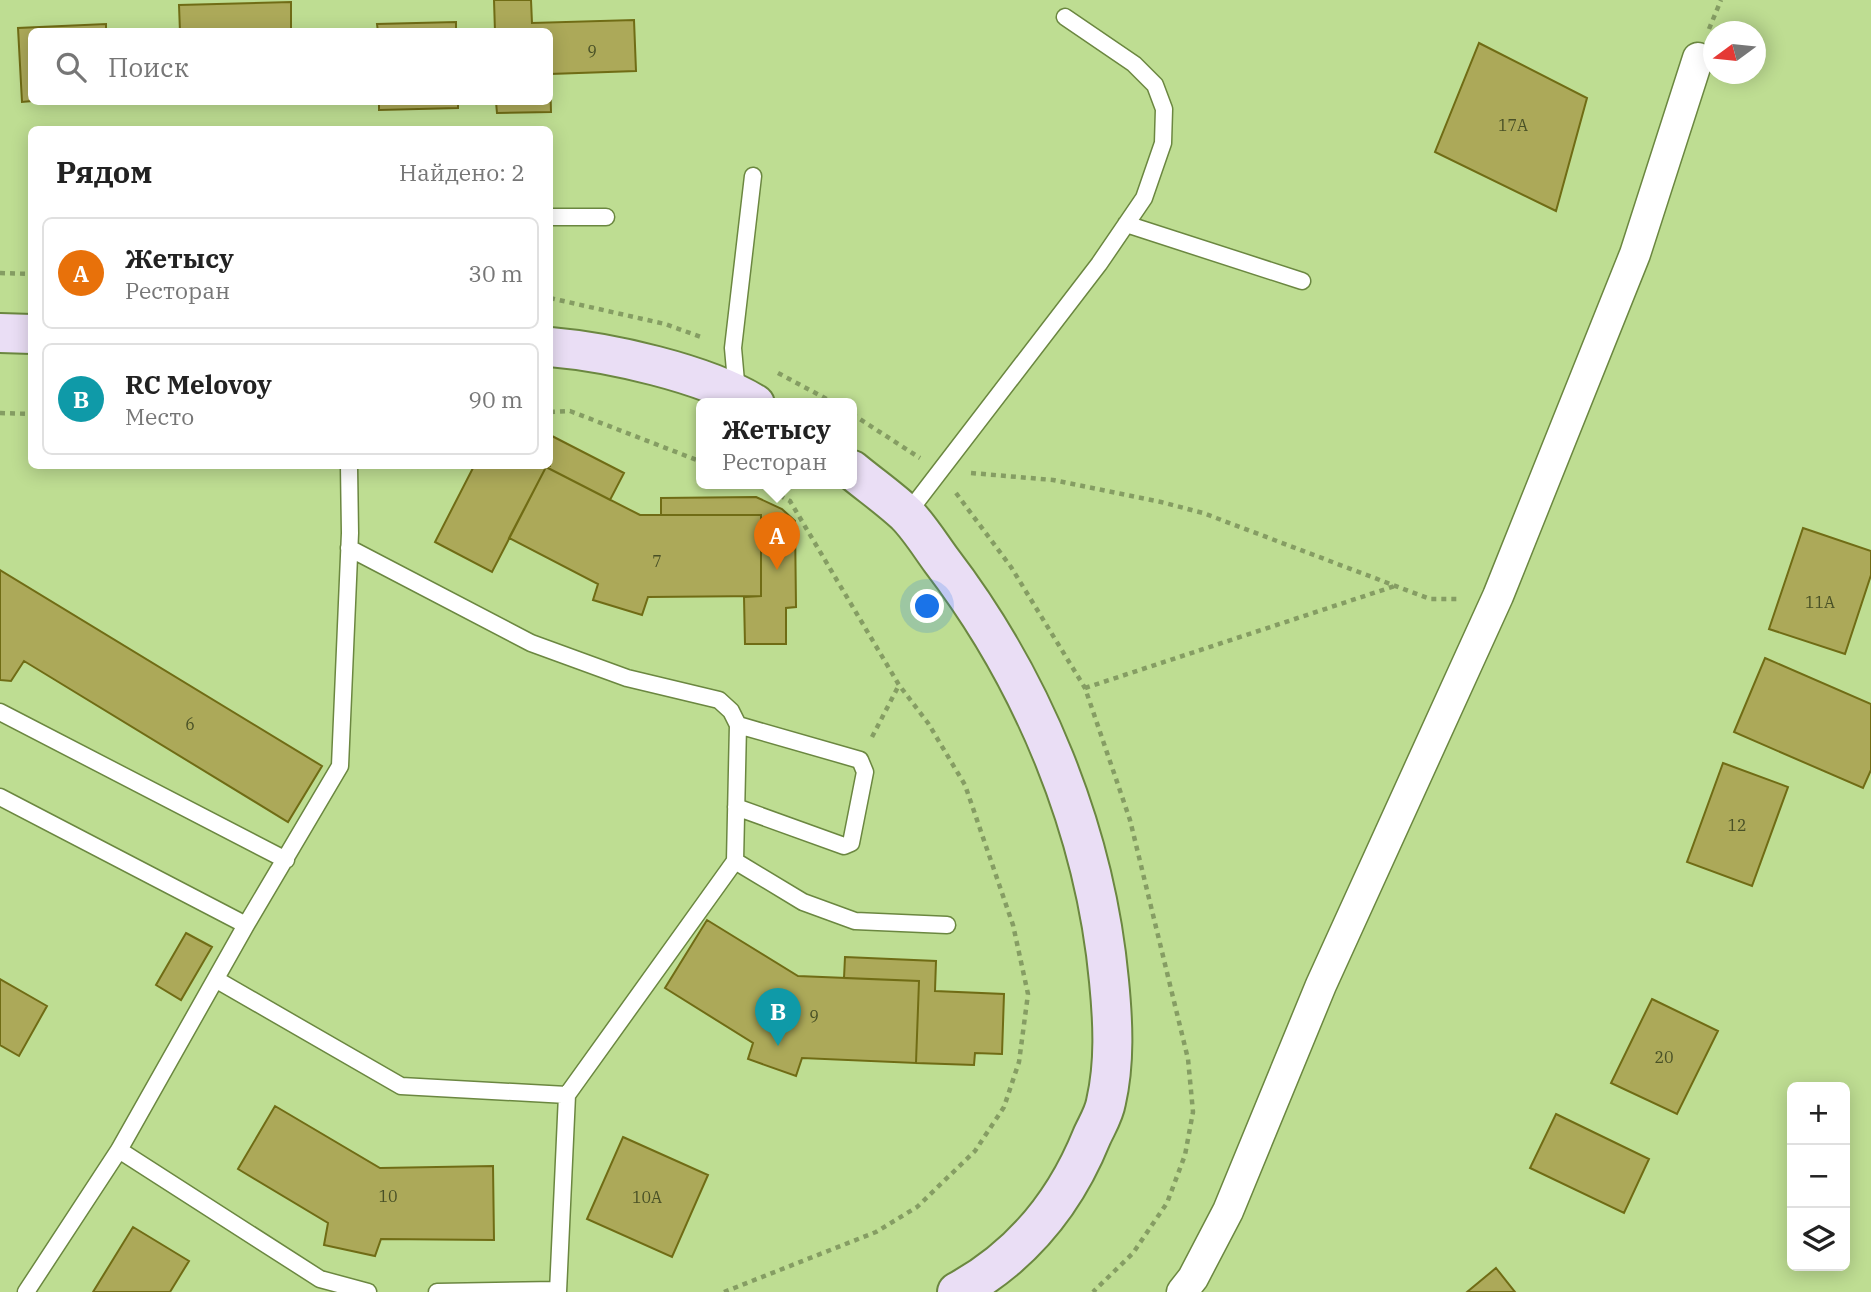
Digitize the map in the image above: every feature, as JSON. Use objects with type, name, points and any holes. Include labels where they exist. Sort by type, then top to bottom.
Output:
[{"type":"street","points":[[1182,1292],[1193,1278],[1228,1211],[1321,985],[1498,596],[1635,254],[1698,58]]},
{"type":"street","points":[[0,333],[28,334]]},
{"type":"street","points":[[553,347],[575,349],[664,369],[746,398]]},
{"type":"street","points":[[857,474],[907,514],[970,597],[1014,670],[1050,747],[1082,841],[1105,936],[1114,1030],[1106,1103],[1078,1171],[1035,1233],[991,1273],[957,1292]]},
{"type":"lane","points":[[907,514],[938,470],[1099,264],[1144,198],[1163,143],[1164,109],[1155,85],[1134,64],[1065,16]]},
{"type":"lane","points":[[746,398],[733,348],[753,176]]},
{"type":"lane","points":[[553,217],[606,217]]},
{"type":"lane","points":[[1126,224],[1302,281]]},
{"type":"lane","points":[[26,1292],[119,1150],[246,925],[340,766],[349,548],[349,469]]},
{"type":"lane","points":[[349,548],[531,643],[627,678],[719,700],[731,711],[738,725],[735,861],[567,1095],[557,1291],[437,1292]]},
{"type":"lane","points":[[0,712],[286,860]]},
{"type":"lane","points":[[736,807],[844,846],[850,843],[865,772],[860,760],[738,725]]},
{"type":"lane","points":[[0,797],[246,925]]},
{"type":"lane","points":[[735,861],[803,902],[855,921],[947,925]]},
{"type":"lane","points":[[217,979],[401,1086],[567,1095]]},
{"type":"lane","points":[[119,1150],[320,1279],[368,1292]]},
{"type":"path","points":[[0,273],[28,274]]},
{"type":"path","points":[[553,412],[570,411],[696,460]]},
{"type":"path","points":[[0,413],[28,414]]},
{"type":"path","points":[[857,417],[938,470],[1053,480],[1203,513],[1430,599],[1498,596]]},
{"type":"path","points":[[1084,688],[1396,586]]},
{"type":"path","points":[[860,760],[899,685]]},
{"type":"building","points":[[494,0],[531,0],[532,23],[634,20],[636,71],[553,74],[553,28],[495,28]]},
{"type":"building","points":[[291,2],[291,28],[180,28],[179,5]]},
{"type":"building","points":[[456,22],[456,28],[378,28],[377,24]]},
{"type":"building","points":[[106,24],[106,28],[28,28],[28,101],[22,102],[18,28]]},
{"type":"building","points":[[1479,43],[1587,98],[1556,211],[1435,152]]},
{"type":"building","points":[[379,105],[458,105],[458,108],[379,110]]},
{"type":"building","points":[[496,105],[551,105],[551,112],[497,113]]},
{"type":"building","points":[[553,437],[624,473],[610,500],[550,469],[553,469]]},
{"type":"building","points":[[472,469],[545,469],[492,572],[435,542]]},
{"type":"building","points":[[545,469],[550,469],[640,515],[761,515],[761,596],[648,597],[642,615],[593,600],[598,584],[509,538]]},
{"type":"building","points":[[756,497],[782,509],[795,521],[796,607],[786,608],[786,644],[745,644],[744,597],[761,596],[761,515],[661,515],[661,498]]},
{"type":"building","points":[[1803,528],[1871,551],[1871,575],[1845,654],[1769,629]]},
{"type":"building","points":[[0,570],[322,766],[288,822],[24,661],[11,681],[0,680]]},
{"type":"building","points":[[1765,658],[1871,704],[1871,770],[1863,788],[1734,732]]},
{"type":"building","points":[[1723,763],[1788,787],[1752,886],[1687,862]]},
{"type":"building","points":[[707,920],[798,976],[919,981],[916,1063],[802,1058],[796,1076],[748,1059],[753,1043],[665,988]]},
{"type":"building","points":[[186,933],[212,947],[181,1000],[156,985]]},
{"type":"building","points":[[845,957],[936,961],[935,991],[1004,994],[1002,1054],[975,1053],[974,1065],[916,1063],[919,981],[844,978]]},
{"type":"building","points":[[0,979],[47,1006],[19,1056],[0,1045]]},
{"type":"building","points":[[1652,999],[1718,1031],[1677,1114],[1611,1083]]},
{"type":"building","points":[[275,1106],[380,1168],[493,1166],[494,1240],[381,1239],[375,1256],[324,1245],[328,1223],[238,1169]]},
{"type":"building","points":[[1556,1114],[1649,1159],[1624,1213],[1530,1168]]},
{"type":"building","points":[[623,1137],[708,1175],[672,1257],[587,1219]]},
{"type":"building","points":[[133,1227],[189,1261],[170,1292],[93,1292]]},
{"type":"building","points":[[1496,1268],[1515,1292],[1467,1292]]},
{"type":"place","name":"Жетысу","points":[[777,570]]},
{"type":"place","name":"RC Melovoy","points":[[778,1046]]}]
